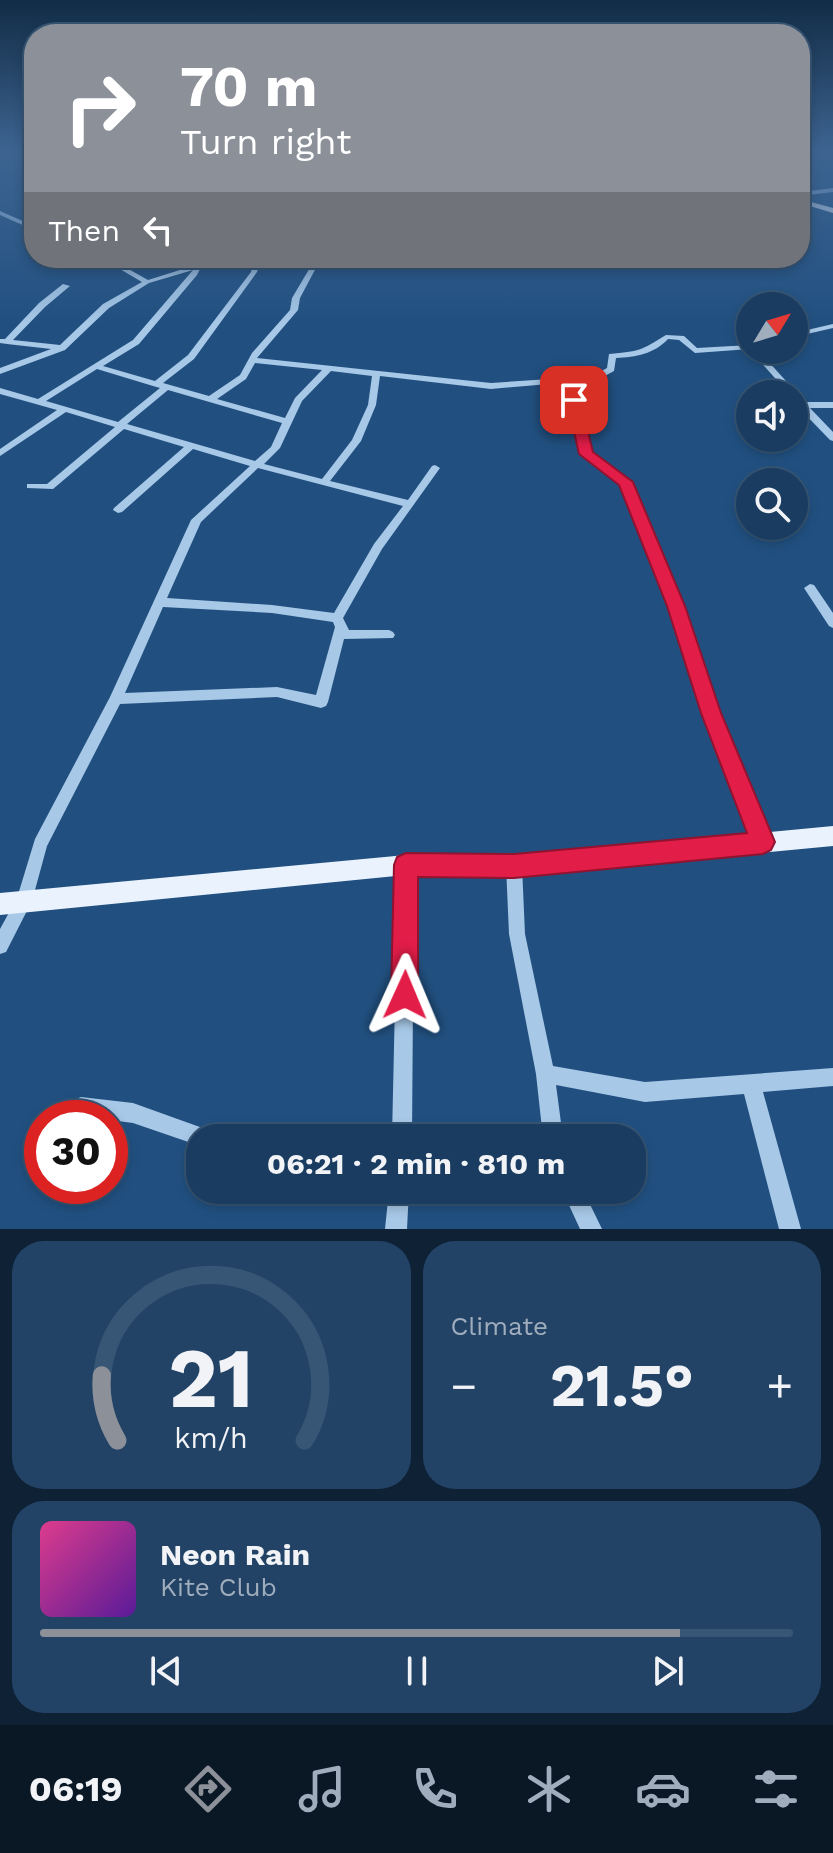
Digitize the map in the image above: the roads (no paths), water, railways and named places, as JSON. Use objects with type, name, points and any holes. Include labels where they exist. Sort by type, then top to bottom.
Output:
[{"type":"main road","points":[[0,904],[406,865],[514,866],[833,836]]},
{"type":"street","points":[[0,213],[24,224]]},
{"type":"street","points":[[122,268],[147,282]]},
{"type":"street","points":[[0,371],[62,348],[106,306],[147,282],[192,268]]},
{"type":"street","points":[[39,402],[136,342],[197,268]]},
{"type":"street","points":[[31,486],[49,487],[122,424],[191,357],[255,268]]},
{"type":"street","points":[[211,399],[243,377],[252,360],[294,310],[296,298],[313,268]]},
{"type":"street","points":[[4,341],[66,286]]},
{"type":"street","points":[[808,332],[833,326]]},
{"type":"street","points":[[252,360],[376,376],[491,386],[578,379],[607,373],[611,369],[612,356],[635,355],[671,336],[684,339],[695,351],[736,347]]},
{"type":"street","points":[[4,341],[62,348]]},
{"type":"street","points":[[766,364],[781,380]]},
{"type":"street","points":[[98,367],[286,421]]},
{"type":"street","points":[[0,946],[24,901],[40,844],[116,699],[196,520],[275,448],[285,431],[286,421],[304,391],[328,369]]},
{"type":"street","points":[[324,483],[356,441],[372,405],[376,376]]},
{"type":"street","points":[[578,379],[575,381],[574,400],[586,454],[625,482],[676,606],[711,713],[763,842]]},
{"type":"street","points":[[2,393],[122,424],[190,447],[410,504]]},
{"type":"street","points":[[808,405],[833,405]]},
{"type":"street","points":[[0,453],[66,408]]},
{"type":"street","points":[[808,412],[833,438]]},
{"type":"street","points":[[118,510],[190,447]]},
{"type":"street","points":[[116,699],[277,692],[321,702],[338,623],[378,547],[435,468]]},
{"type":"street","points":[[810,588],[833,623]]},
{"type":"street","points":[[160,602],[272,609],[338,623],[345,635],[389,635]]},
{"type":"street","points":[[402,1124],[406,865]]},
{"type":"street","points":[[514,866],[517,934],[545,1074],[551,1124]]},
{"type":"street","points":[[545,1074],[645,1092],[833,1077]]},
{"type":"street","points":[[751,1084],[790,1229]]},
{"type":"street","points":[[128,1112],[186,1132]]},
{"type":"street","points":[[396,1229],[398,1204]]},
{"type":"street","points":[[579,1204],[591,1229]]}]
